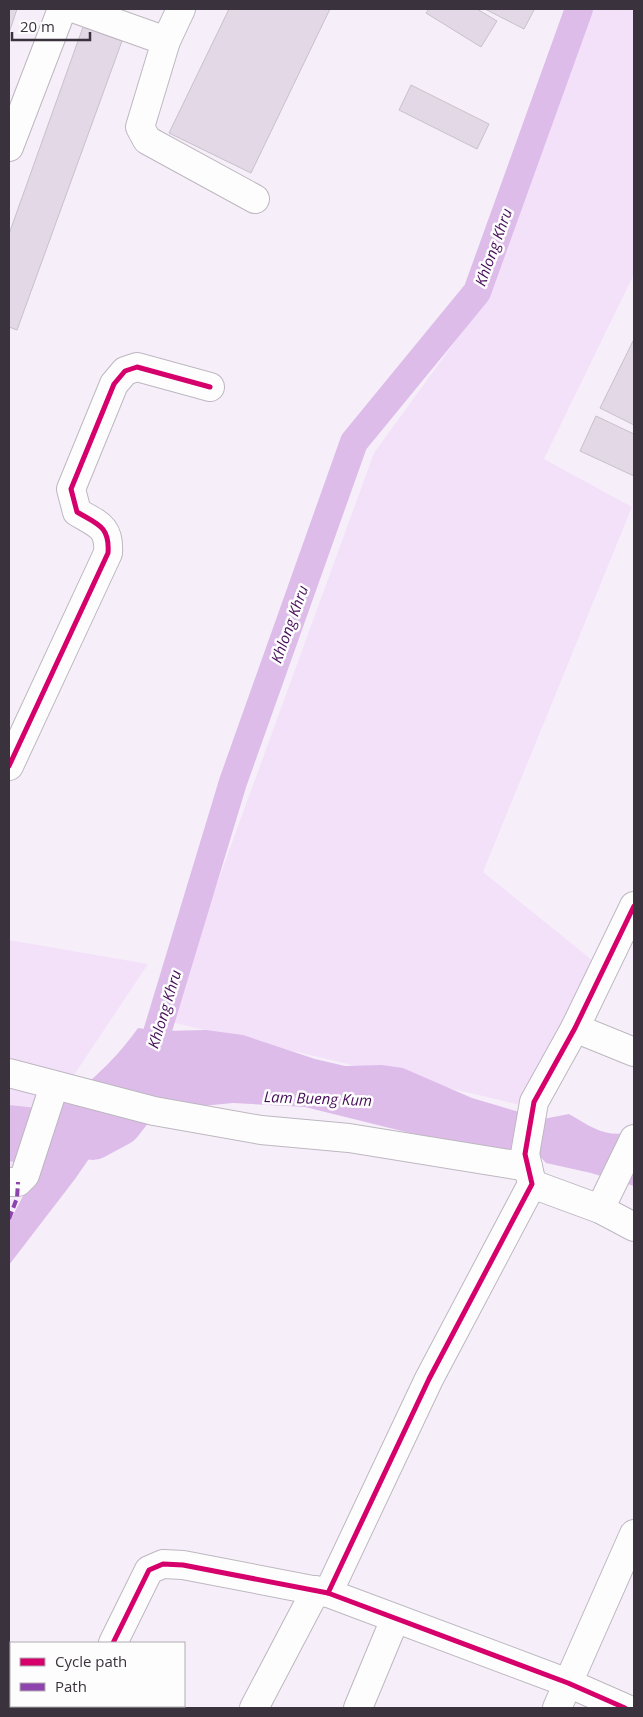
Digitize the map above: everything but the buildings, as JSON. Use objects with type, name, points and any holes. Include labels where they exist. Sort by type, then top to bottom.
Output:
[{"type":"street","points":[[9,147],[62,9]]},
{"type":"street","points":[[76,9],[166,41]]},
{"type":"street","points":[[182,9],[166,41],[140,127],[147,140],[255,199]]},
{"type":"street","points":[[9,766],[108,553],[109,539],[104,528],[77,512],[71,489],[114,384],[125,371],[136,367],[210,386]]},
{"type":"street","points":[[254,1708],[322,1591],[429,1379],[528,1168],[534,1102],[575,1028],[634,906]]},
{"type":"street","points":[[575,1028],[634,1052]]},
{"type":"street","points":[[9,1073],[56,1092],[154,1111],[261,1130],[349,1138],[528,1168],[605,1198],[634,1227]]},
{"type":"street","points":[[18,1176],[56,1092]]},
{"type":"street","points":[[605,1198],[634,1139]]},
{"type":"street","points":[[557,1708],[634,1534]]},
{"type":"street","points":[[113,1642],[149,1570],[163,1564],[183,1565],[322,1591],[568,1683],[625,1708]]},
{"type":"street","points":[[358,1708],[395,1619]]},
{"type":"shaded area","points":[[590,9],[634,9],[634,274],[544,459],[632,507],[483,872],[592,960],[520,1105],[167,1021],[374,453],[488,296]]},
{"type":"shaded area","points":[[9,940],[148,964],[9,1172]]},
{"type":"water","points":[[138,1028],[161,1031],[206,1030],[243,1035],[315,1059],[345,1066],[382,1065],[403,1068],[472,1098],[543,1119],[569,1114],[607,1133],[624,1134],[634,1132],[634,1186],[591,1173],[546,1163],[535,1151],[512,1154],[410,1133],[305,1107],[233,1103],[120,1114],[75,1179],[9,1265],[9,1223],[38,1167],[9,1161],[9,1109],[45,1116],[95,1076],[128,1042]]},
{"type":"waterway","name":"Khlong Khru","points":[[147,1066],[233,782],[354,442],[477,292],[579,9]]},
{"type":"waterway","name":"Lam Bueng Kum","points":[[9,1128],[93,1137],[119,1123],[137,1100],[150,1092],[176,1093]]},
{"type":"marked path","points":[[9,1219],[17,1198],[18,1182]]},
{"type":"cycle path","points":[[9,766],[108,553],[107,537],[104,531],[96,523],[77,512],[71,489],[114,384],[125,371],[137,367],[210,387]]},
{"type":"cycle path","points":[[328,1593],[429,1379],[532,1184],[525,1154],[534,1102],[575,1028],[634,906]]},
{"type":"cycle path","points":[[113,1642],[149,1570],[163,1564],[183,1565],[328,1593],[568,1683],[625,1708]]}]
